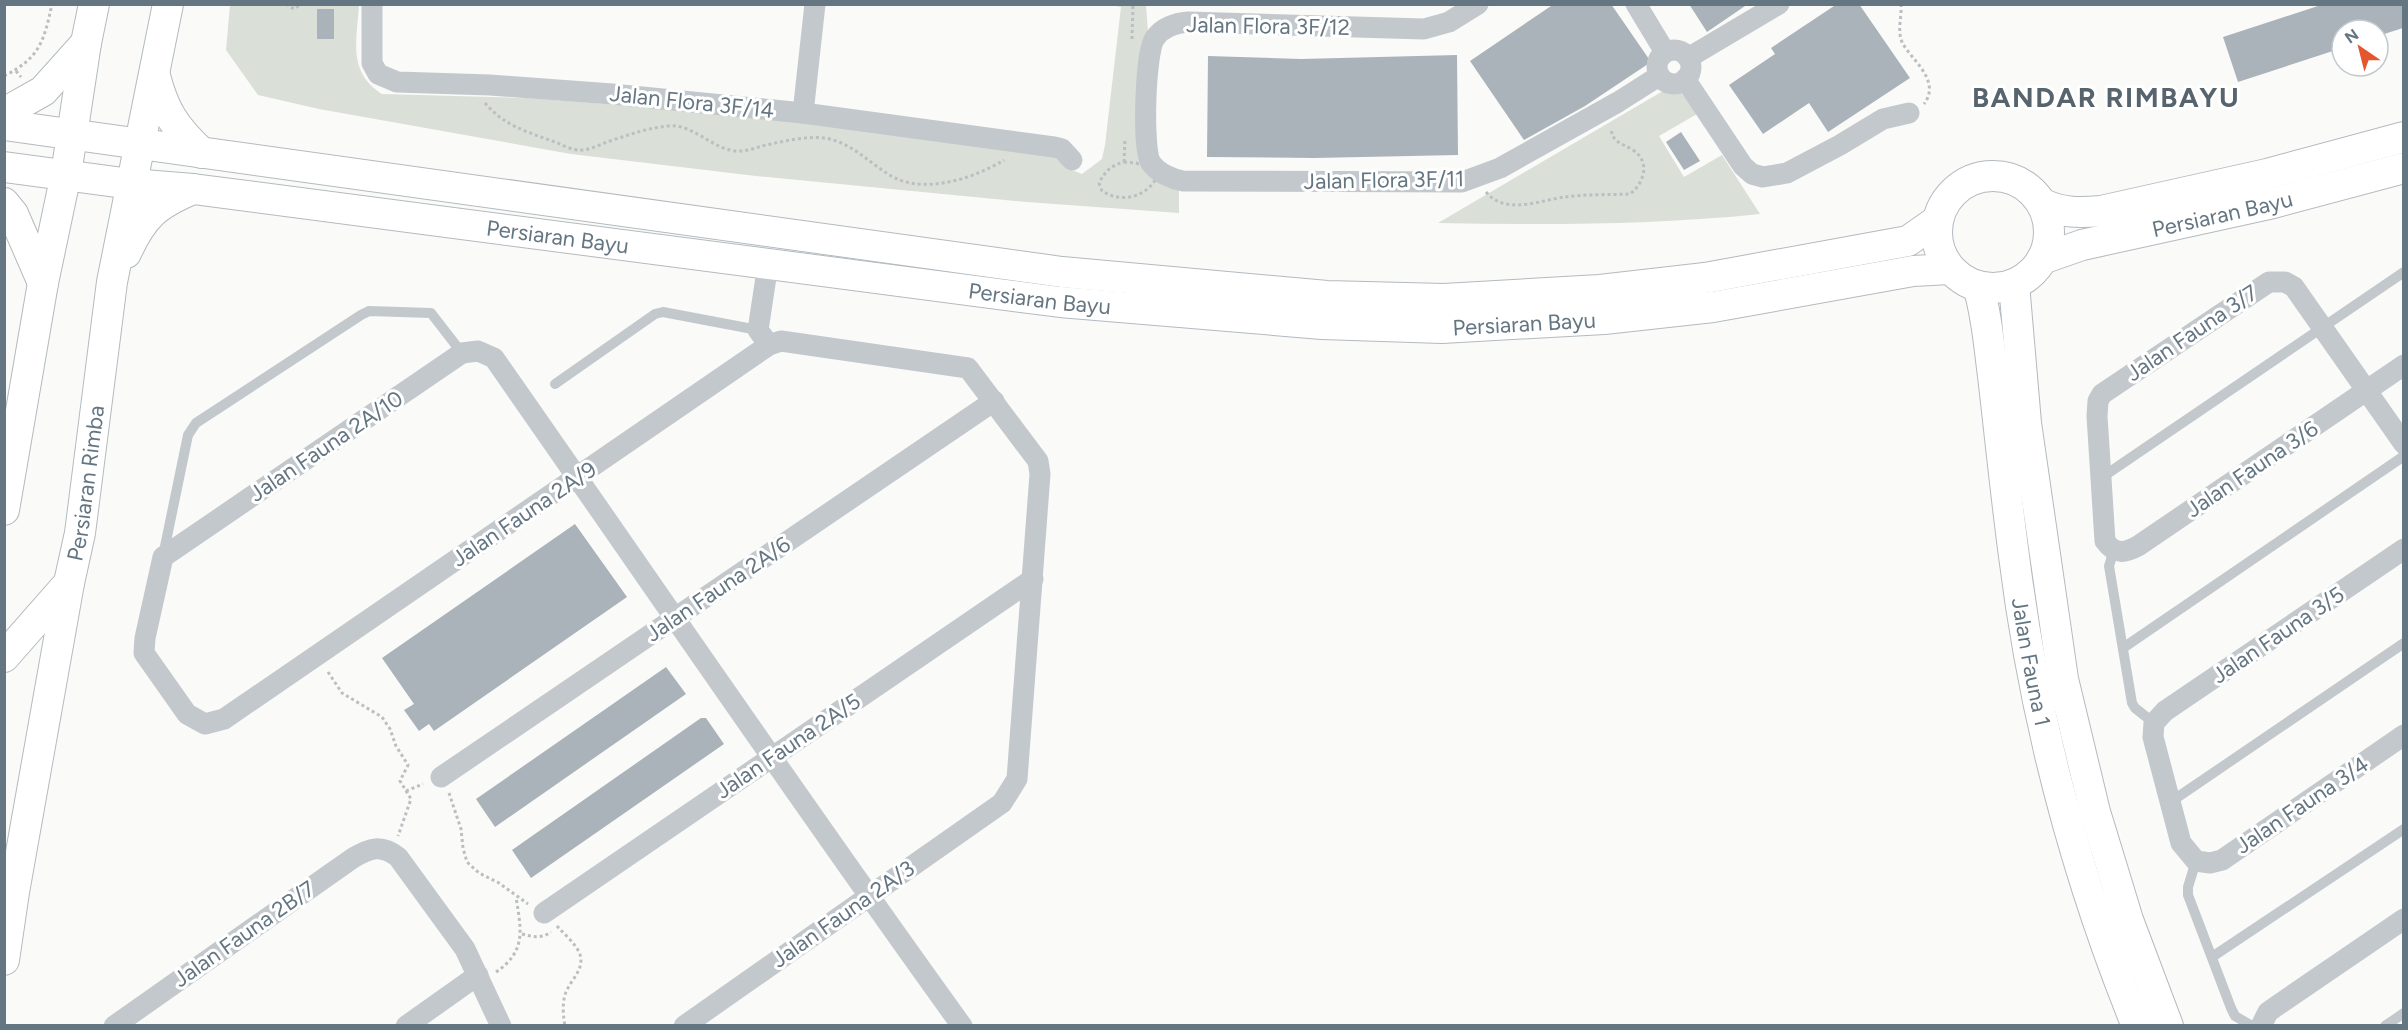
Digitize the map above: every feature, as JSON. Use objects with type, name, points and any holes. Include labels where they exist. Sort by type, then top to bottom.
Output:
[{"type":"main road","points":[[4,510],[43,283],[66,174],[94,4]]},
{"type":"main road","name":"Persiaran Rimba","points":[[4,960],[14,892],[80,533],[112,282],[168,4]]},
{"type":"main road","points":[[4,113],[44,91],[86,44]]},
{"type":"main road","points":[[154,74],[160,97],[170,120],[183,136],[202,153]]},
{"type":"main road","name":"Persiaran Bayu","points":[[4,125],[1062,272],[1327,296],[1444,299],[1600,290],[1706,278],[1908,241],[1938,220]]},
{"type":"main road","name":"Persiaran Bayu","points":[[2043,204],[2057,211],[2076,213],[2101,211],[2266,174],[2403,137]]},
{"type":"main road","name":"Persiaran Bayu","points":[[4,167],[131,184],[193,189],[1060,302],[1322,324],[1442,328],[1604,319],[1713,307],[1913,271],[1950,269]]},
{"type":"main road","name":"Persiaran Bayu","points":[[2042,259],[2082,245],[2273,203],[2403,168]]},
{"type":"main road","points":[[1995,175],[2014,178],[2031,189],[2043,204],[2049,222],[2049,242],[2042,259],[2030,274],[2014,284],[1995,288],[1978,286],[1963,280],[1950,269],[1941,255],[1937,239],[1938,220],[1945,202],[1958,187],[1976,178],[1995,175]]},
{"type":"main road","points":[[112,282],[135,233],[150,213],[167,200],[193,189]]},
{"type":"main road","points":[[4,203],[14,214],[43,283]]},
{"type":"main road","points":[[2014,284],[2026,423],[2063,679],[2098,823],[2128,920],[2168,1026]]},
{"type":"main road","name":"Jalan Fauna 1","points":[[1978,286],[1989,350],[2014,558],[2034,688],[2068,822],[2103,932],[2137,1026]]},
{"type":"main road","points":[[4,657],[69,583]]},
{"type":"street","name":"Jalan Flora 3F/14","points":[[372,4],[372,63],[378,74],[391,81],[410,84],[467,85],[612,94],[802,113],[1024,142],[1062,149],[1072,160]]},
{"type":"street","points":[[802,113],[815,4]]},
{"type":"street","name":"Jalan Flora 3F/12","points":[[1147,100],[1148,58],[1151,44],[1160,33],[1180,23],[1424,29],[1449,22],[1478,4]]},
{"type":"street","points":[[1636,4],[1665,52]]},
{"type":"street","points":[[1688,58],[1779,4]]},
{"type":"street","points":[[1680,51],[1688,58],[1691,69],[1685,80],[1680,83],[1669,83],[1659,76],[1658,61],[1665,52],[1680,51]]},
{"type":"street","name":"Jalan Flora 3F/11","points":[[1147,100],[1146,139],[1151,163],[1166,176],[1175,179],[1193,182],[1462,182],[1500,168],[1618,102],[1659,76]]},
{"type":"street","points":[[1685,80],[1743,166],[1752,174],[1763,177],[1787,173],[1840,146],[1883,119],[1909,113]]},
{"type":"street","points":[[768,264],[764,338],[968,368],[1038,461],[1040,474],[1033,579]]},
{"type":"street","name":"Jalan Fauna 3/7","points":[[2101,478],[2097,416],[2098,401],[2102,394],[2261,286],[2277,281],[2294,287],[2323,328]]},
{"type":"street","points":[[2323,328],[2403,444]]},
{"type":"street","name":"Jalan Fauna 2A/9","points":[[163,557],[145,638],[144,653],[187,714],[205,724],[224,719],[578,478],[764,338]]},
{"type":"street","points":[[462,354],[478,351],[494,358],[962,1026]]},
{"type":"street","name":"Jalan Fauna 2A/10","points":[[163,557],[462,354]]},
{"type":"street","name":"Jalan Fauna 3/6","points":[[2114,550],[2128,552],[2138,546],[2403,365]]},
{"type":"street","name":"Jalan Fauna 2A/6","points":[[441,777],[994,401]]},
{"type":"street","points":[[2101,478],[2105,541],[2114,550]]},
{"type":"street","name":"Jalan Fauna 3/5","points":[[2154,723],[2165,711],[2403,549]]},
{"type":"street","name":"Jalan Fauna 2A/5","points":[[551,920],[773,757],[1033,579]]},
{"type":"street","name":"Jalan Fauna 2A/3","points":[[684,1026],[1002,803],[1017,779],[1033,579]]},
{"type":"street","points":[[2154,723],[2153,737],[2172,801],[2181,843],[2196,861]]},
{"type":"street","name":"Jalan Fauna 3/4","points":[[2196,861],[2210,863],[2222,860],[2403,735]]},
{"type":"street","points":[[382,849],[398,857],[465,949],[501,1026]]},
{"type":"street","name":"Jalan Fauna 2B/7","points":[[114,1026],[353,858],[366,851],[382,849]]},
{"type":"street","points":[[2261,1026],[2268,1012],[2403,919]]},
{"type":"street","points":[[406,1026],[478,975]]},
{"type":"lane","points":[[2101,478],[2403,272]]},
{"type":"lane","points":[[163,557],[188,435],[196,423],[369,311],[431,313],[462,354]]},
{"type":"lane","points":[[555,384],[655,314],[663,312],[764,338]]},
{"type":"lane","points":[[2123,648],[2403,456]]},
{"type":"lane","points":[[2114,550],[2109,566],[2132,703],[2154,723]]},
{"type":"lane","points":[[2172,801],[2403,643]]},
{"type":"lane","points":[[2212,957],[2403,829]]},
{"type":"lane","points":[[2196,861],[2188,887],[2188,895],[2231,1008],[2235,1016],[2252,1026]]},
{"type":"lane","points":[[2385,1026],[2403,1013]]},
{"type":"path","points":[[4,76],[16,71],[32,57],[44,40],[52,4]]},
{"type":"path","points":[[286,4],[294,9],[302,4]]},
{"type":"path","points":[[1901,4],[1899,26],[1902,40],[1925,73],[1928,88],[1927,100],[1921,108],[1909,113]]},
{"type":"path","points":[[467,85],[490,110],[513,127],[580,151],[638,131],[672,125],[732,151],[744,151],[799,139],[829,139],[860,153],[887,174],[902,182],[934,183],[950,182],[996,165],[1012,155],[1024,142]]},
{"type":"path","points":[[1475,179],[1491,197],[1507,204],[1524,205],[1565,197],[1630,194],[1643,180],[1644,169],[1641,158],[1634,150],[1618,144],[1611,135],[1610,120],[1618,102]]},
{"type":"path","points":[[1124,162],[1136,163],[1154,170],[1156,179],[1151,187],[1140,195],[1128,197],[1118,197],[1102,190],[1099,183],[1103,175],[1109,169],[1124,162]]},
{"type":"path","points":[[318,655],[342,693],[382,717],[408,765],[400,781],[411,800],[399,835],[382,849]]},
{"type":"path","points":[[441,777],[454,804],[467,862],[479,873],[499,883],[551,920],[574,944],[580,955],[580,971],[567,992],[564,1005],[565,1026]]},
{"type":"path","points":[[478,975],[493,974],[504,966],[515,953],[522,934],[516,897]]},
{"type":"path","points":[[522,934],[545,937],[551,920]]},
{"type":"shaded area","points":[[230,5],[359,5],[356,43],[359,65],[363,76],[382,94],[527,98],[726,113],[1053,154],[1072,170],[1082,174],[1102,159],[1105,145],[1121,7],[1110,5],[1146,5],[1150,60],[1148,150],[1179,181],[1179,213],[1027,202],[756,176],[571,154],[319,109],[258,95],[226,50]]},
{"type":"shaded area","points":[[1670,89],[1683,94],[1697,114],[1659,136],[1684,177],[1722,155],[1760,214],[1599,223],[1438,223],[1663,91]]},
{"type":"building","points":[[1554,4],[1611,4],[1651,62],[1585,106],[1524,140],[1470,61]]},
{"type":"building","points":[[1689,4],[1748,4],[1707,32]]},
{"type":"building","points":[[1837,4],[1859,4],[1910,78],[1828,132],[1809,103],[1763,134],[1729,85],[1775,54],[1771,48]]},
{"type":"building","points":[[2324,4],[2403,4],[2403,28],[2390,32],[2390,18],[2330,18],[2330,52],[2238,82],[2223,37]]},
{"type":"building","points":[[317,9],[334,9],[334,39],[317,39]]},
{"type":"building","points":[[1457,55],[1458,155],[1314,158],[1207,157],[1208,56],[1301,59]]},
{"type":"building","points":[[1681,132],[1700,161],[1684,170],[1666,142]]},
{"type":"building","points":[[575,524],[627,597],[434,731],[429,724],[419,731],[404,710],[414,704],[382,658]]},
{"type":"building","points":[[666,667],[686,694],[495,827],[476,799]]},
{"type":"building","points":[[701,718],[706,718],[724,744],[531,878],[512,850]]},
{"type":"district","name":"BANDAR RIMBAYU","points":[[2106,97]]}]
